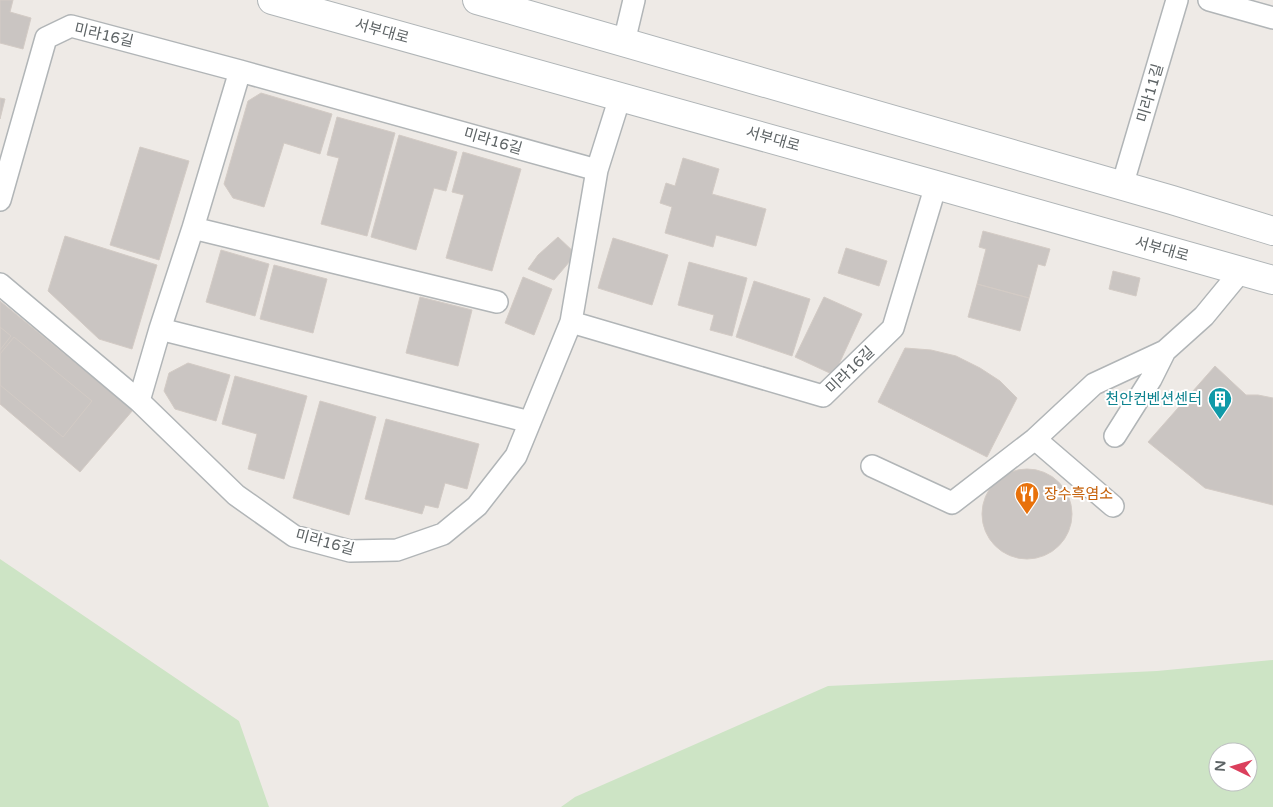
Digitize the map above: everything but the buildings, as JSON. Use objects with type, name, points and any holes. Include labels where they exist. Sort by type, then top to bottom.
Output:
[{"type":"main road","name":"서부대로","points":[[272,0],[936,184],[1273,280]]},
{"type":"main road","points":[[477,0],[1273,231]]},
{"type":"street","points":[[624,42],[634,0]]},
{"type":"street","name":"미라11길","points":[[1122,186],[1177,0]]},
{"type":"street","points":[[1209,0],[1273,18]]},
{"type":"street","name":"미라16길","points":[[0,200],[46,38],[71,26],[597,170],[570,322],[516,456],[477,506],[443,534],[397,550],[350,551],[294,536],[236,496],[139,401],[0,284]]},
{"type":"street","points":[[139,401],[160,329],[194,228],[240,71]]},
{"type":"street","points":[[597,170],[620,97]]},
{"type":"street","name":"미라16길","points":[[570,322],[823,396],[893,328],[936,184]]},
{"type":"street","points":[[194,228],[497,302]]},
{"type":"street","points":[[872,466],[952,503],[1035,438],[1094,384],[1165,350],[1204,316],[1241,271]]},
{"type":"street","points":[[160,329],[530,422]]},
{"type":"street","points":[[1115,436],[1151,379],[1165,350]]},
{"type":"street","points":[[1035,438],[1112,506]]},
{"type":"green space","points":[[0,559],[239,721],[269,807],[0,807]]},
{"type":"green space","points":[[1273,660],[1273,807],[561,807],[575,797],[828,686],[1157,671]]},
{"type":"place","name":"천안컨벤션센터","points":[[1220,420]]},
{"type":"place","name":"장수흑염소","points":[[1027,515]]}]
